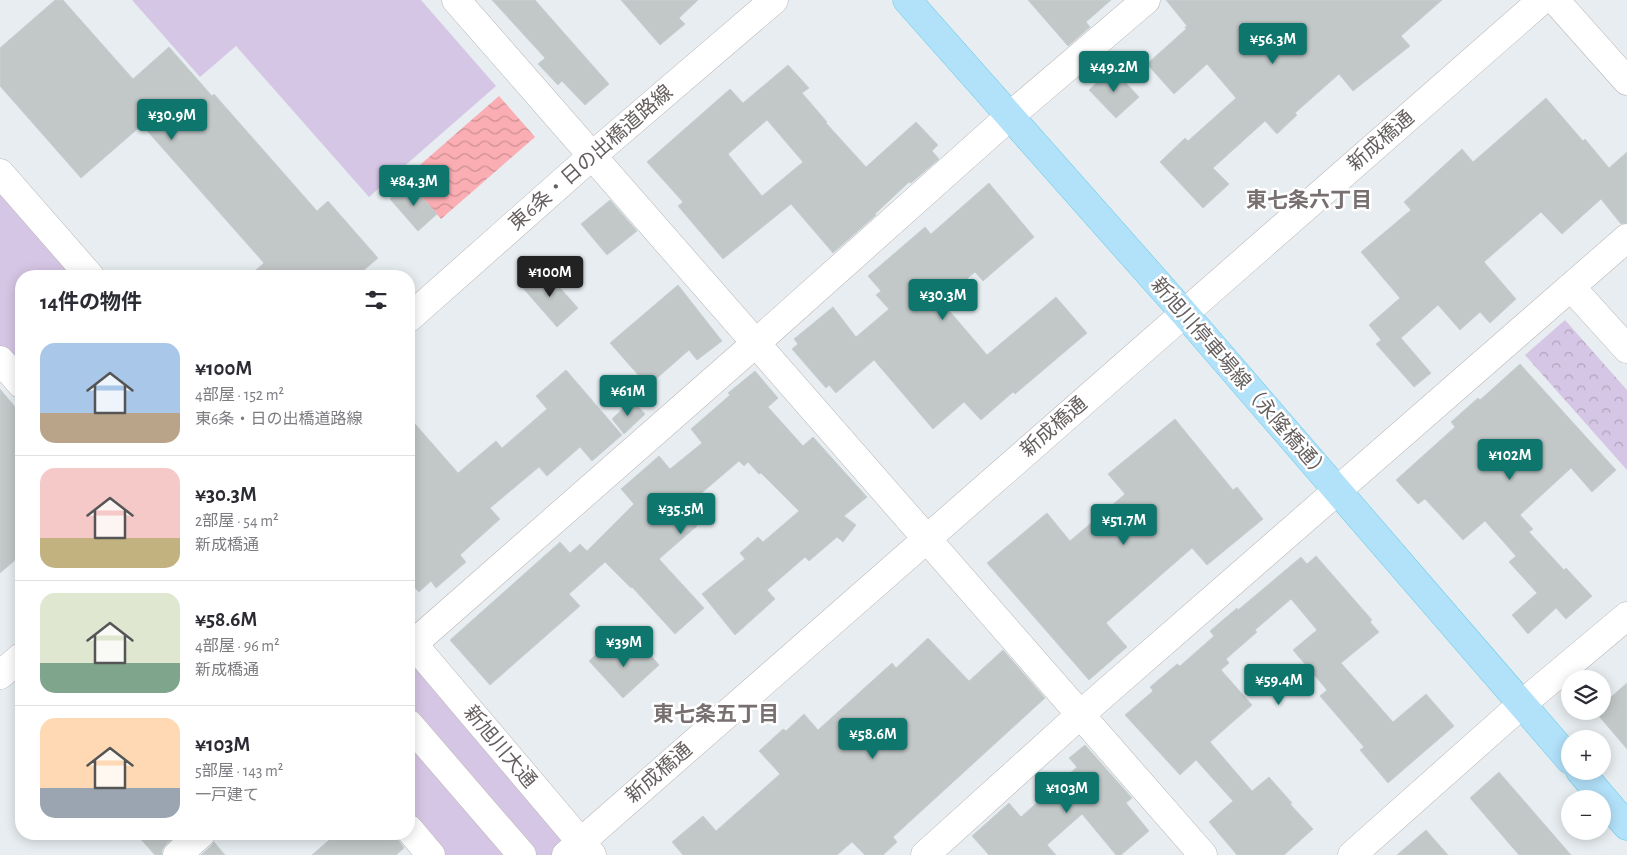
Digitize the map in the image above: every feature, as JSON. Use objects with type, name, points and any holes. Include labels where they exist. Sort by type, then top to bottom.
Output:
[{"type":"main road","name":"新旭川停車場線（永隆橋通）","points":[[907,0],[1184,313],[1561,750]]},
{"type":"main road","points":[[1588,780],[1627,826]]},
{"type":"street","points":[[456,0],[1203,855]]},
{"type":"street","name":"東6条・日の出橋道路線","points":[[415,313],[593,155],[774,0]]},
{"type":"street","points":[[415,639],[756,344],[1010,116],[1146,0]]},
{"type":"street","name":"新成橋通","points":[[579,851],[927,538],[1542,0]]},
{"type":"street","points":[[1555,0],[1627,80]]},
{"type":"street","points":[[0,172],[85,270]]},
{"type":"street","points":[[925,855],[1081,714],[1336,490],[1571,287],[1624,246]]},
{"type":"street","points":[[1571,287],[1627,349]]},
{"type":"street","points":[[0,360],[15,377]]},
{"type":"street","points":[[1352,855],[1522,704],[1627,616]]},
{"type":"street","name":"新旭川大通","points":[[415,647],[579,851]]},
{"type":"street","points":[[0,675],[15,662]]},
{"type":"street","points":[[415,731],[522,855]]},
{"type":"street","points":[[415,836],[431,855]]},
{"type":"street","points":[[177,855],[194,840]]},
{"type":"green space","points":[[132,0],[421,0],[496,86],[369,197],[236,46],[200,77]]},
{"type":"green space","points":[[0,164],[92,270],[15,270],[15,377],[0,360]]},
{"type":"green space","points":[[1565,320],[1627,390],[1627,470],[1525,355]]},
{"type":"green space","points":[[415,646],[592,855],[431,855],[415,836]]},
{"type":"water","points":[[499,96],[535,137],[441,219],[405,178]]},
{"type":"building","points":[[55,0],[63,0],[133,79],[169,47],[212,96],[214,94],[317,211],[328,201],[378,258],[364,270],[256,270],[264,263],[142,125],[81,178],[0,86],[0,48]]},
{"type":"building","points":[[492,0],[535,0],[609,84],[585,105],[562,81],[558,85],[538,64],[545,58]]},
{"type":"building","points":[[621,0],[698,0],[679,18],[685,24],[660,45]]},
{"type":"building","points":[[1028,0],[1111,0],[1086,22],[1090,27],[1068,46]]},
{"type":"building","points":[[1166,0],[1442,0],[1401,36],[1410,46],[1353,91],[1339,74],[1295,113],[1297,115],[1277,134],[1265,121],[1213,168],[1229,184],[1203,208],[1160,162],[1185,138],[1188,141],[1236,98],[1207,64],[1174,94],[1147,64],[1187,26]]},
{"type":"building","points":[[788,65],[809,88],[802,93],[866,167],[916,122],[938,145],[932,151],[939,159],[911,183],[909,182],[876,215],[833,253],[791,204],[723,259],[678,206],[683,202],[647,162],[730,89],[743,103]],"holes":[[[767,120],[803,162],[762,196],[728,154]]]},
{"type":"building","points":[[1112,68],[1139,97],[1116,118],[1089,90]]},
{"type":"building","points":[[1546,98],[1583,141],[1585,139],[1609,168],[1627,152],[1627,223],[1621,224],[1601,199],[1562,234],[1541,212],[1484,262],[1516,299],[1490,323],[1480,312],[1460,330],[1438,305],[1401,338],[1431,373],[1414,387],[1376,344],[1381,340],[1369,325],[1400,298],[1361,252],[1411,210],[1404,202],[1462,149],[1473,162]]},
{"type":"building","points":[[409,183],[437,214],[418,231],[390,199]]},
{"type":"building","points":[[989,183],[1034,237],[983,281],[975,272],[941,301],[987,355],[1056,297],[1087,333],[981,420],[964,402],[933,429],[874,360],[836,393],[829,385],[826,388],[792,349],[798,344],[794,339],[833,307],[856,337],[889,309],[876,295],[881,291],[868,276],[925,227],[931,234]]},
{"type":"building","points":[[610,200],[637,231],[607,255],[581,224]]},
{"type":"building","points":[[543,269],[578,308],[557,327],[522,287]]},
{"type":"building","points":[[678,285],[722,341],[697,360],[689,350],[648,386],[610,343]]},
{"type":"building","points":[[1520,364],[1616,470],[1592,492],[1571,468],[1520,515],[1533,529],[1529,532],[1564,570],[1566,568],[1592,596],[1566,619],[1556,608],[1528,634],[1512,615],[1537,593],[1509,562],[1516,556],[1485,521],[1463,540],[1425,499],[1418,504],[1396,480],[1455,427],[1451,422],[1478,398],[1480,400]]},
{"type":"building","points":[[566,370],[622,435],[592,461],[580,447],[547,476],[539,467],[490,508],[500,519],[460,555],[466,562],[436,588],[431,581],[419,592],[415,588],[415,424],[458,473],[496,441],[502,448],[547,409],[536,396]]},
{"type":"building","points":[[755,371],[778,398],[768,407],[803,446],[813,437],[867,497],[844,516],[856,525],[843,542],[837,537],[809,561],[805,557],[767,590],[775,599],[735,635],[702,594],[745,559],[740,553],[758,537],[763,542],[799,511],[748,462],[744,466],[739,461],[683,509],[697,526],[659,559],[704,608],[675,634],[632,587],[605,562],[569,594],[580,606],[490,685],[450,640],[560,542],[570,553],[580,544],[587,551],[634,504],[621,489],[659,456],[670,469],[702,443],[691,429],[730,395],[728,393]]},
{"type":"building","points":[[0,389],[15,407],[15,560],[0,573]]},
{"type":"building","points":[[632,400],[645,414],[624,434],[612,419]]},
{"type":"building","points":[[1175,419],[1233,490],[1237,487],[1263,519],[1207,565],[1192,548],[1106,623],[1127,647],[1089,680],[987,563],[1047,513],[1070,541],[1125,494],[1108,474]]},
{"type":"building","points":[[1316,556],[1372,620],[1370,622],[1379,632],[1341,663],[1393,722],[1426,694],[1454,726],[1388,783],[1360,750],[1364,747],[1320,696],[1327,690],[1293,650],[1317,630],[1291,599],[1255,630],[1257,632],[1226,659],[1229,663],[1221,670],[1252,705],[1210,742],[1252,791],[1269,777],[1313,829],[1284,855],[1237,855],[1209,822],[1233,801],[1196,760],[1180,775],[1125,715],[1153,691],[1150,687],[1177,664],[1180,666],[1214,636],[1210,631],[1237,608],[1238,610],[1301,557],[1307,564]]},
{"type":"building","points":[[928,638],[969,681],[1003,650],[1045,698],[893,837],[897,842],[883,855],[865,855],[852,842],[837,855],[683,855],[672,842],[703,816],[716,831],[780,774],[759,751],[783,729],[786,731],[804,714],[818,730],[892,663],[896,668]]},
{"type":"building","points":[[618,643],[631,658],[644,647],[659,665],[623,698],[589,661],[603,648],[608,652]]},
{"type":"building","points":[[1627,683],[1627,749],[1602,720],[1611,720],[1611,697]]},
{"type":"building","points":[[1085,745],[1132,798],[1126,803],[1149,831],[1121,855],[1116,855],[1082,814],[1047,845],[1056,855],[989,855],[972,836],[1009,803],[1021,817],[1077,767],[1069,758]]},
{"type":"building","points":[[1499,772],[1571,855],[1519,855],[1470,798]]},
{"type":"building","points":[[1426,830],[1448,855],[1397,855]]},
{"type":"building","points":[[141,840],[171,840],[162,850],[162,855],[155,855]]},
{"type":"building","points":[[329,840],[398,840],[404,848],[396,855],[312,855]]},
{"type":"building","points":[[214,842],[225,855],[201,855],[211,846]]},
{"type":"district","name":"東七条六丁目","points":[[1309,200]]},
{"type":"district","name":"東七条五丁目","points":[[716,714]]}]
